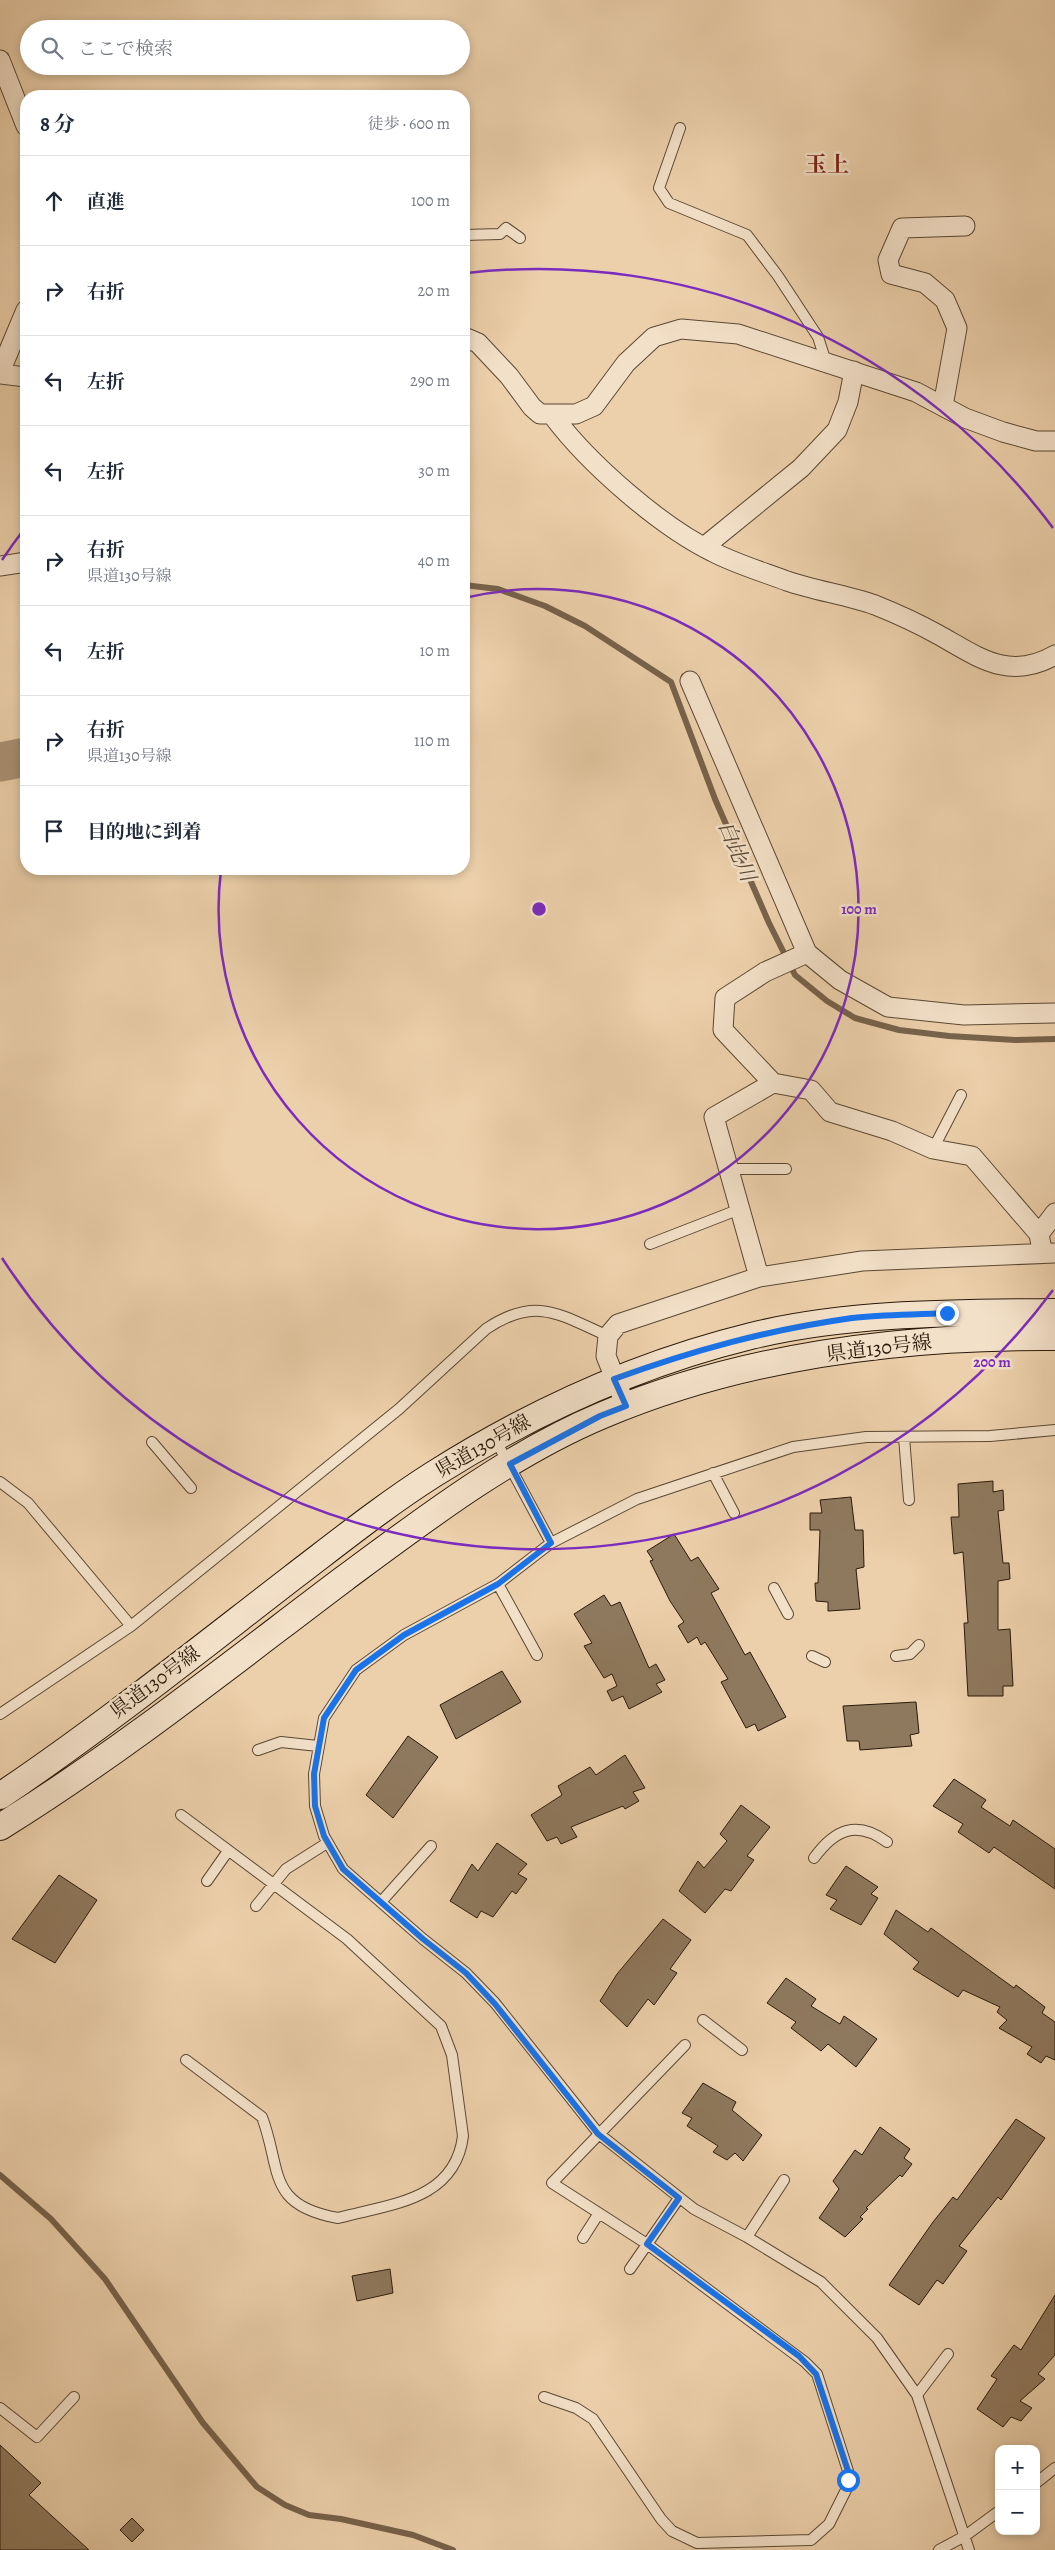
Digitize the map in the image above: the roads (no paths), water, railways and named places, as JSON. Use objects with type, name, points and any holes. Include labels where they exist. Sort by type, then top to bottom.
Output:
[{"type":"main road","name":"県道130号線","points":[[0,1796],[150,1687],[372,1516],[433,1475],[494,1438],[565,1401],[614,1379],[684,1354],[754,1335],[853,1318],[1055,1312]]},
{"type":"main road","name":"県道130号線","points":[[0,1827],[124,1743],[391,1543],[510,1464],[600,1416],[694,1382],[760,1366],[859,1348],[946,1340],[1055,1337]]},
{"type":"street","points":[[0,60],[20,111]]},
{"type":"street","points":[[943,406],[958,328],[945,300],[926,283],[891,274],[888,260],[902,228],[965,226]]},
{"type":"street","points":[[20,325],[0,373],[20,376]]},
{"type":"street","points":[[470,340],[478,343],[509,376],[532,407],[540,414],[554,416],[576,414],[594,406],[626,363],[654,337],[681,329],[738,334],[916,392],[966,418],[1002,432],[1036,441],[1055,441]]},
{"type":"street","points":[[704,547],[802,468],[837,430],[848,402],[854,371]]},
{"type":"street","points":[[554,416],[569,437],[647,510],[713,552],[789,581],[874,605],[936,633],[974,656],[994,664],[1009,666],[1027,665],[1055,655]]},
{"type":"street","points":[[0,566],[20,563]]},
{"type":"street","points":[[690,681],[804,954],[840,980],[888,1007],[964,1016],[1055,1013]]},
{"type":"street","points":[[804,954],[775,967],[725,998],[724,1030],[773,1083],[811,1090],[830,1112],[892,1132],[934,1149],[972,1156],[1045,1246]]},
{"type":"street","points":[[759,1277],[714,1117],[773,1083]]},
{"type":"street","points":[[1045,1246],[1055,1213]]},
{"type":"street","points":[[626,1406],[606,1356],[608,1336],[618,1324],[759,1277],[862,1261],[1045,1246]]},
{"type":"lane","points":[[680,128],[659,188],[670,203],[748,235],[778,276],[818,337],[826,362]]},
{"type":"lane","points":[[470,235],[500,234],[506,228],[520,238]]},
{"type":"lane","points":[[934,1149],[961,1095]]},
{"type":"lane","points":[[729,1169],[786,1169]]},
{"type":"lane","points":[[650,1244],[740,1209]]},
{"type":"lane","points":[[0,1714],[131,1626],[399,1409],[486,1329],[501,1319],[527,1310],[546,1310],[608,1336]]},
{"type":"lane","points":[[969,2550],[966,2536],[917,2395],[877,2338],[821,2282],[747,2237],[694,2209],[598,2134],[478,1985],[343,1869],[328,1843],[315,1806],[314,1774],[324,1718],[356,1670],[404,1635],[498,1584],[551,1543],[636,1499],[793,1447],[866,1437],[990,1436],[1055,1430]]},
{"type":"lane","points":[[904,1437],[909,1500]]},
{"type":"lane","points":[[494,1438],[510,1464],[551,1543]]},
{"type":"lane","points":[[152,1442],[191,1488]]},
{"type":"lane","points":[[713,1473],[734,1513]]},
{"type":"lane","points":[[0,1482],[28,1503],[131,1626]]},
{"type":"lane","points":[[498,1584],[538,1654]]},
{"type":"lane","points":[[774,1588],[788,1614]]},
{"type":"lane","points":[[896,1656],[910,1654],[919,1645]]},
{"type":"lane","points":[[812,1656],[825,1662]]},
{"type":"lane","points":[[258,1750],[281,1742],[318,1746]]},
{"type":"lane","points":[[181,1815],[347,1939],[441,2026],[452,2054],[463,2136],[458,2160],[442,2181],[419,2196],[338,2218],[325,2216],[296,2202],[284,2191],[276,2176],[267,2130],[262,2117],[186,2060]]},
{"type":"lane","points":[[814,1858],[824,1845],[846,1830],[861,1830],[876,1834],[888,1842]]},
{"type":"lane","points":[[256,1906],[286,1869],[328,1843]]},
{"type":"lane","points":[[381,1902],[431,1846]]},
{"type":"lane","points":[[207,1881],[228,1851]]},
{"type":"lane","points":[[703,2020],[742,2050]]},
{"type":"lane","points":[[544,2397],[576,2408],[593,2419],[672,2531],[684,2539],[697,2543],[811,2540],[829,2524],[846,2488],[848,2471],[816,2374],[799,2356],[647,2244],[552,2182],[686,2045]]},
{"type":"lane","points":[[747,2237],[784,2180]]},
{"type":"lane","points":[[630,2269],[679,2198]]},
{"type":"lane","points":[[583,2238],[600,2213]]},
{"type":"lane","points":[[917,2395],[948,2354]]},
{"type":"lane","points":[[0,2408],[37,2437],[74,2397]]},
{"type":"lane","points":[[1040,2481],[1055,2468]]},
{"type":"lane","points":[[939,2550],[966,2536],[995,2514]]},
{"type":"waterway","name":"白比川","points":[[470,586],[498,589],[545,606],[585,626],[671,682],[715,799],[769,923],[795,975],[827,1001],[855,1018],[899,1030],[949,1036],[1015,1040],[1055,1039]]},
{"type":"waterway","name":"白比川","points":[[0,762],[20,758]]},
{"type":"waterway","points":[[0,2175],[51,2219],[105,2279],[203,2423],[257,2487],[285,2505],[309,2515],[341,2519],[413,2535],[453,2550]]},
{"type":"district","name":"玉上","points":[[827,165]]}]
